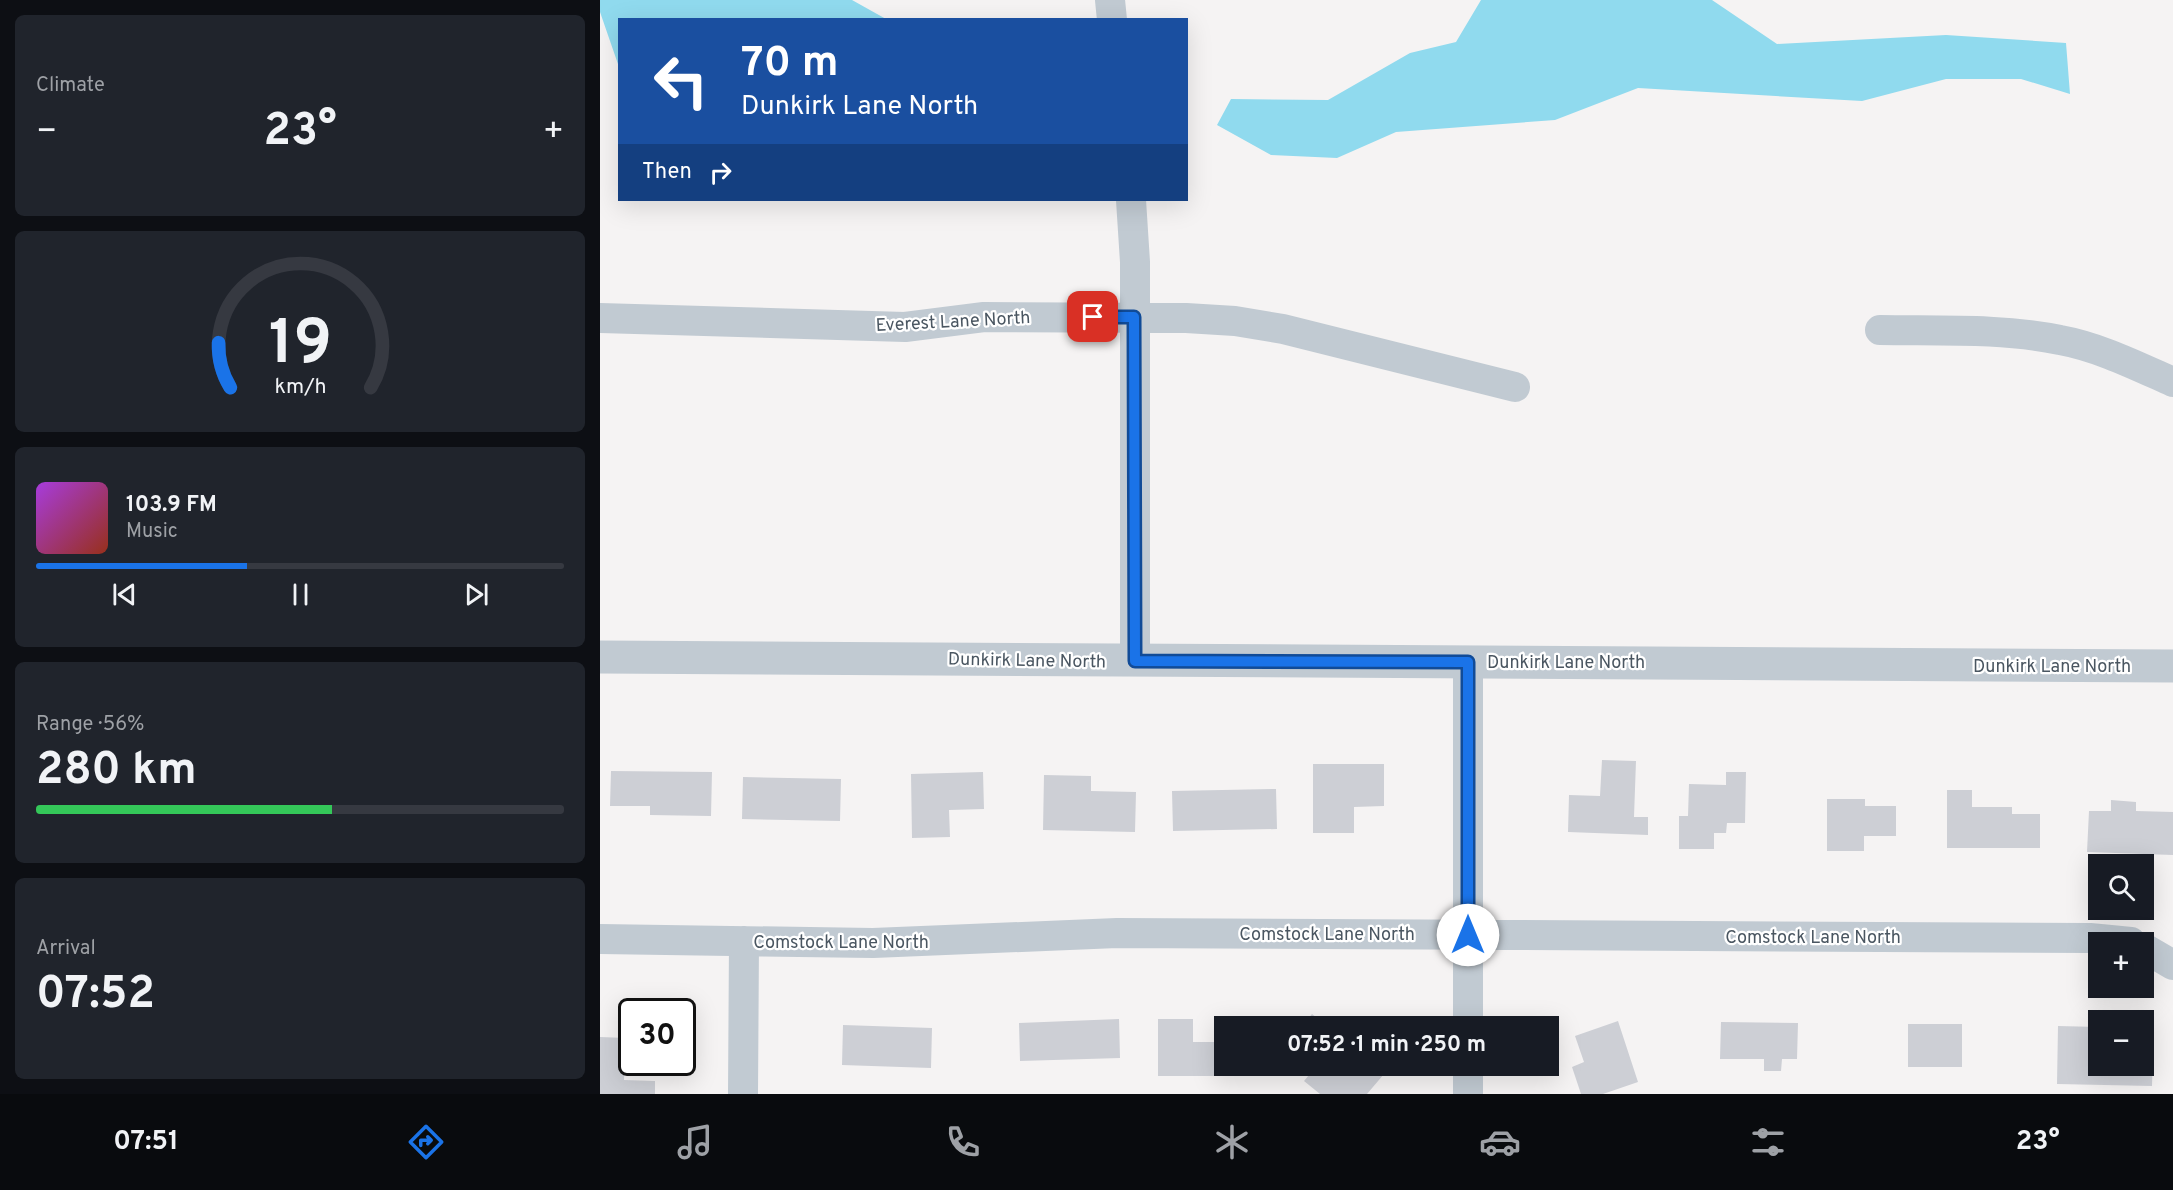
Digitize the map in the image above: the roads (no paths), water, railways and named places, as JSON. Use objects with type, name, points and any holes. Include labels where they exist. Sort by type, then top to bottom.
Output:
[{"type":"street","points":[[1110,0],[1112,18]]},
{"type":"street","points":[[1131,201],[1134,222],[1135,661]]},
{"type":"street","name":"Everest Lane North","points":[[600,318],[905,327],[984,316],[1134,317],[1235,321],[1283,329],[1515,387]]},
{"type":"street","points":[[1880,330],[2002,332],[2062,340],[2117,358],[2173,382]]},
{"type":"street","name":"Dunkirk Lane North","points":[[600,657],[2173,666]]},
{"type":"street","points":[[1468,662],[1468,1016]]},
{"type":"street","name":"Comstock Lane North","points":[[600,939],[883,943],[1117,933],[2088,939]]},
{"type":"street","points":[[743,1094],[744,941]]},
{"type":"street","points":[[2154,954],[2173,965]]},
{"type":"street","points":[[1468,1076],[1468,1094]]},
{"type":"water","points":[[600,0],[852,0],[884,18],[618,18],[618,64],[600,12]]},
{"type":"water","points":[[1481,0],[1712,0],[1777,44],[1946,35],[2066,43],[2070,94],[2021,79],[1946,79],[1862,101],[1638,88],[1555,120],[1396,132],[1337,158],[1271,155],[1217,125],[1231,99],[1328,100],[1410,53],[1456,42]]}]
